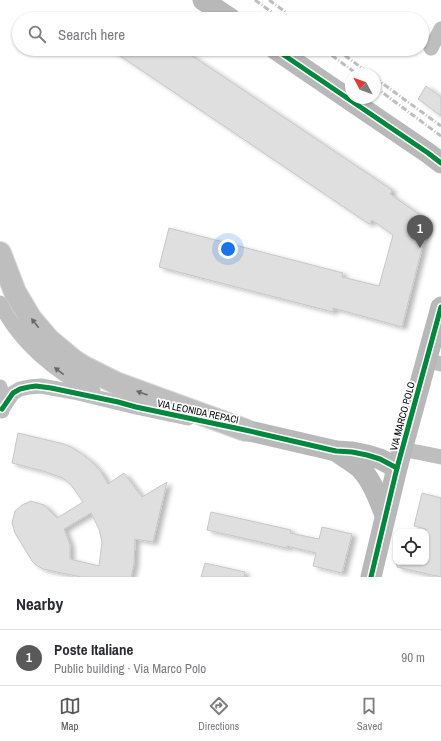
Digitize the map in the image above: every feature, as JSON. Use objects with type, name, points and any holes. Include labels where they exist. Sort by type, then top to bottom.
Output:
[{"type":"highway","points":[[0,253],[15,292],[31,319],[50,340],[73,360],[116,383],[245,430]]},
{"type":"street","points":[[203,0],[221,12]]},
{"type":"street","points":[[431,48],[441,29]]},
{"type":"street","points":[[285,56],[441,163]]},
{"type":"street","points":[[0,303],[18,332],[31,347],[46,360],[71,379],[118,402]]},
{"type":"street","name":"VIA MARCO POLO","points":[[371,577],[397,466],[410,422],[434,362],[441,307]]},
{"type":"street","name":"VIA LEONIDA REPACI","points":[[1,413],[13,393],[20,389],[36,386],[51,388],[336,451],[359,461]]},
{"type":"street","name":"VIA LEONIDA REPACI","points":[[0,387],[2,393],[1,413]]},
{"type":"street","points":[[359,461],[370,451],[385,446],[399,435],[410,422]]},
{"type":"street","points":[[359,461],[380,459],[397,466],[441,457]]},
{"type":"street","points":[[359,461],[376,493],[385,516]]},
{"type":"building","points":[[120,56],[192,56],[392,190],[390,194],[429,221],[402,327],[333,308],[333,312],[159,267],[169,228],[343,273],[342,277],[379,286],[393,235],[372,220],[369,224]]},
{"type":"building","points":[[426,86],[441,97],[441,116],[418,99]]},
{"type":"building","points":[[18,433],[71,447],[92,462],[101,472],[108,484],[124,473],[142,497],[167,482],[153,542],[135,539],[134,564],[131,577],[81,577],[43,569],[36,565],[15,533],[12,523],[15,511],[22,505],[31,501],[44,505],[57,518],[83,502],[71,485],[63,478],[12,463]],"holes":[[[91,513],[99,529],[102,542],[99,566],[70,559],[70,545],[64,529]]]},
{"type":"building","points":[[422,493],[441,498],[441,577],[397,567],[397,565],[429,565],[429,529],[414,526]]},
{"type":"building","points":[[211,512],[291,530],[290,533],[319,539],[322,527],[352,534],[342,573],[313,566],[316,553],[207,530]]},
{"type":"building","points":[[205,563],[245,572],[244,577],[201,577]]},
{"type":"railway","points":[[255,0],[271,12]]},
{"type":"railway","points":[[269,0],[285,12]]},
{"type":"railway","points":[[333,56],[349,68]]},
{"type":"railway","points":[[346,56],[362,68]]},
{"type":"railway","points":[[381,82],[441,126]]},
{"type":"railway","points":[[381,91],[441,136]]},
{"type":"cycle path","points":[[285,56],[441,163]]},
{"type":"cycle path","points":[[371,577],[397,468],[441,307]]},
{"type":"cycle path","points":[[2,409],[13,393],[20,389],[36,386],[51,388],[336,451],[367,455],[380,459],[397,468]]},
{"type":"place","name":"Poste Italiane","points":[[420,248]]}]
